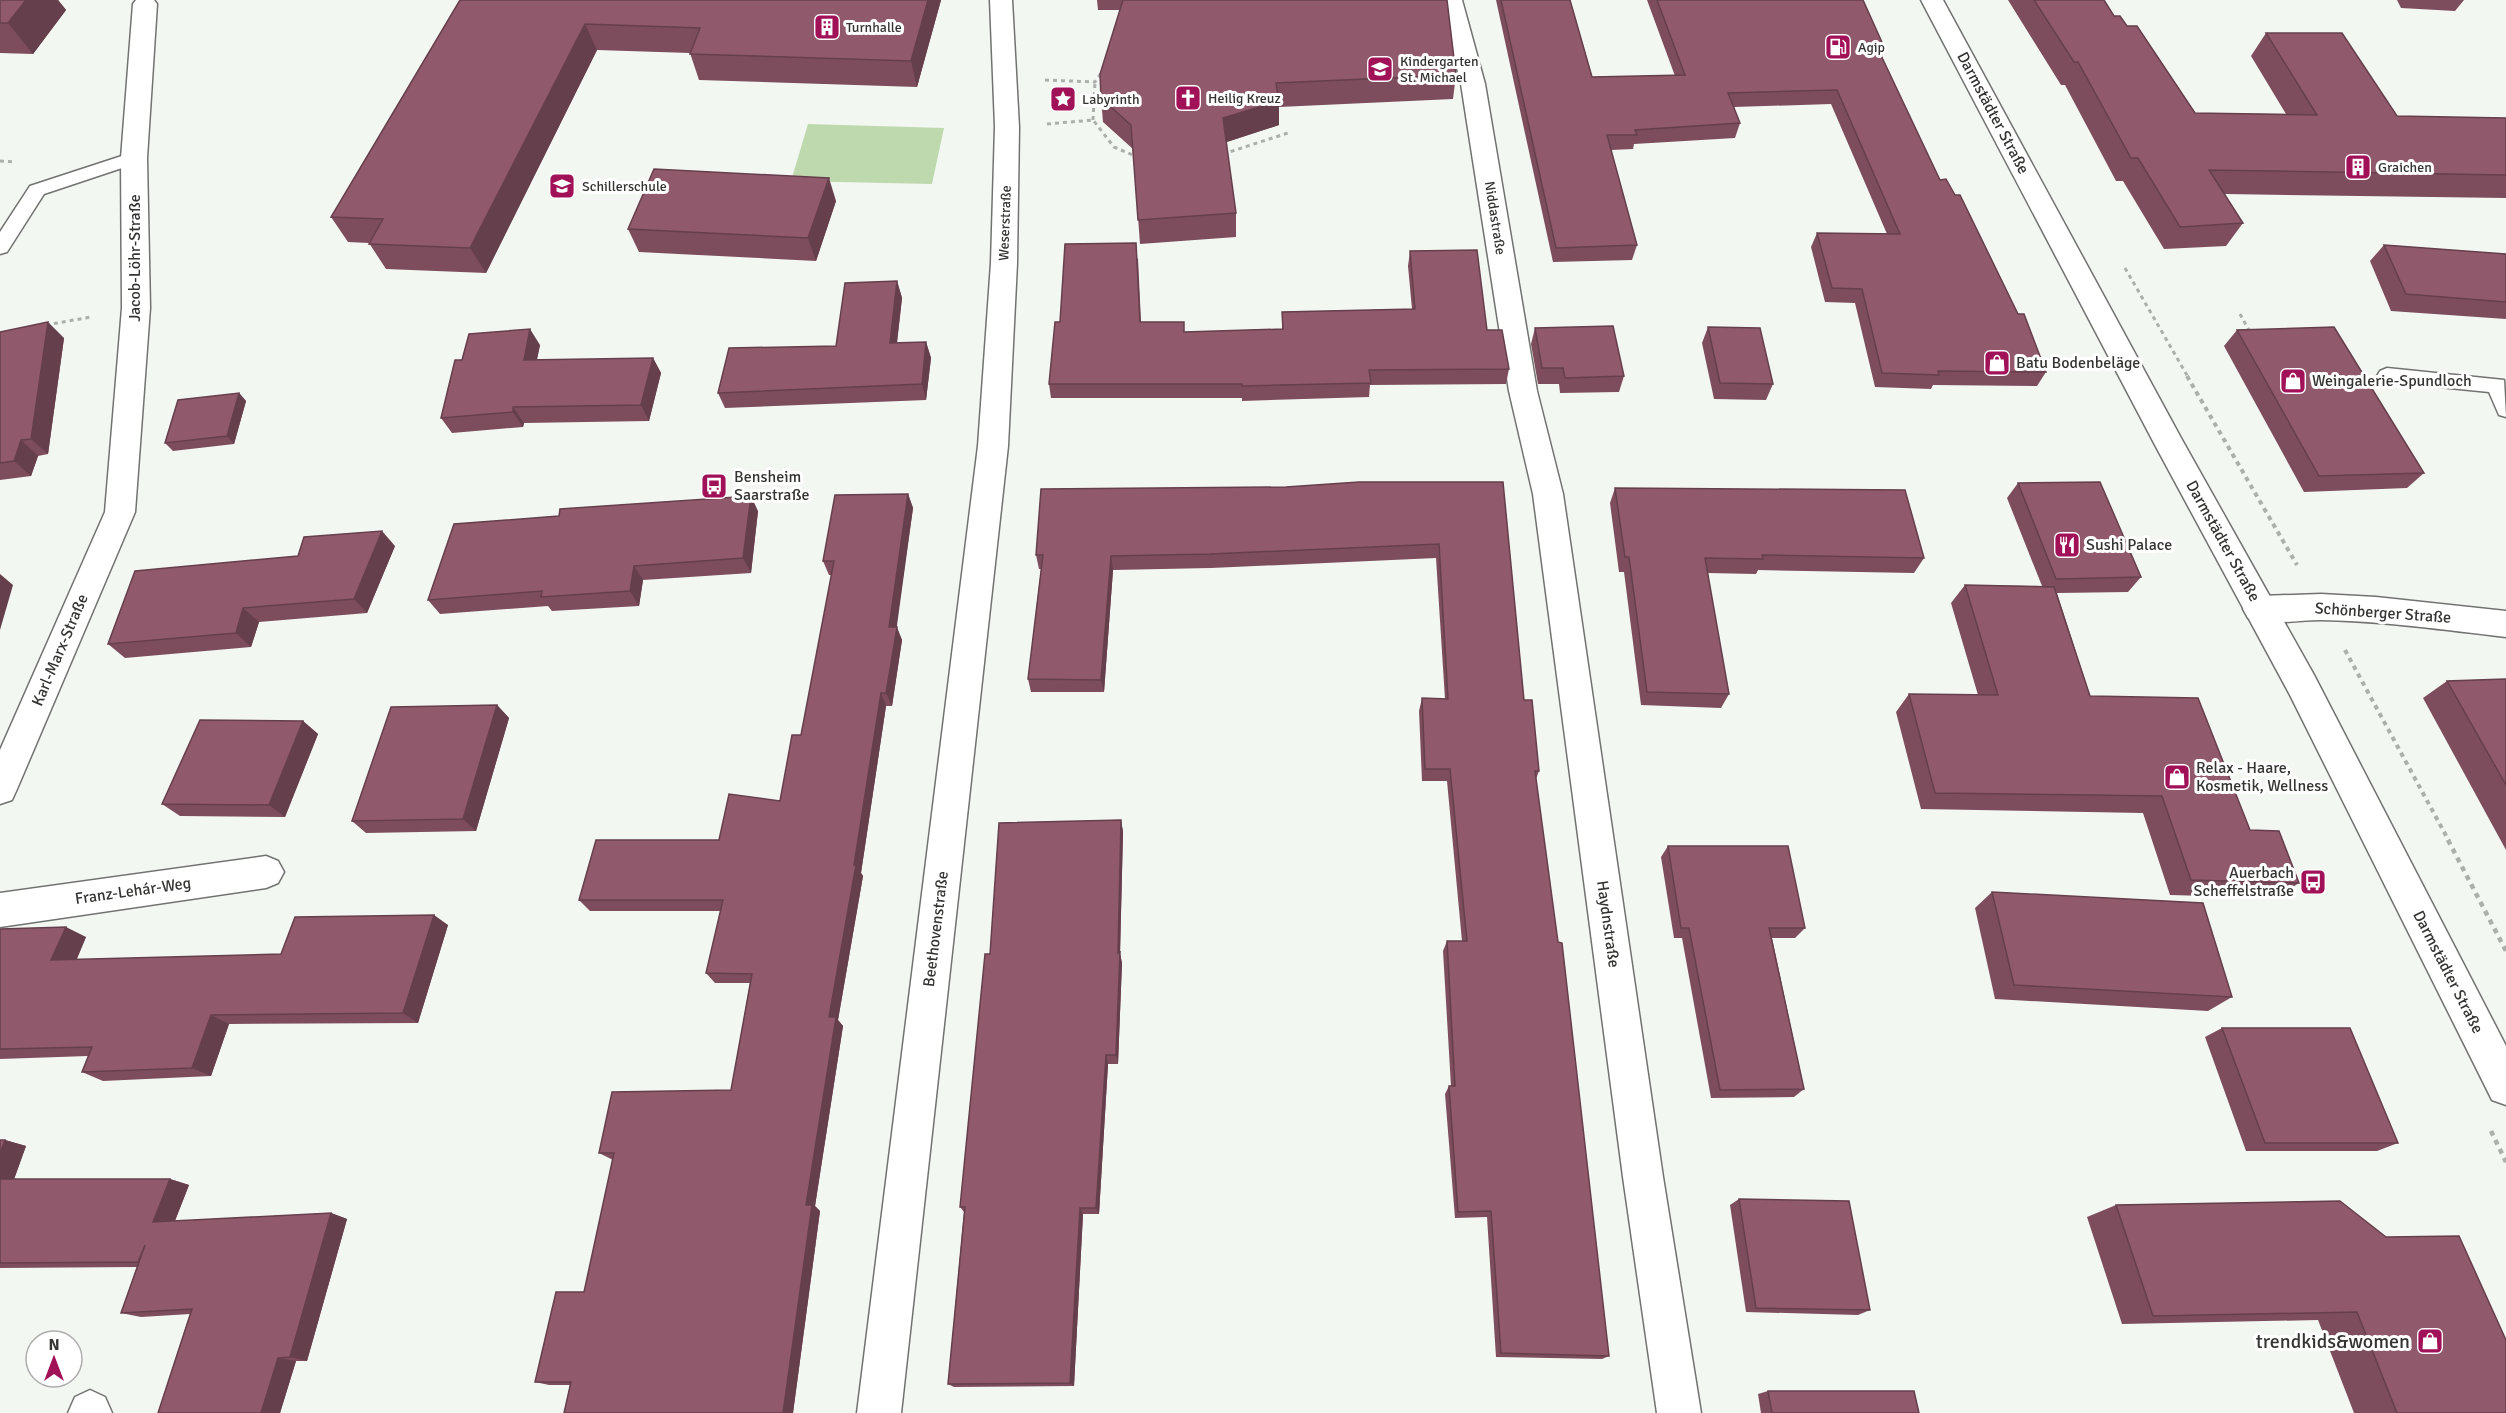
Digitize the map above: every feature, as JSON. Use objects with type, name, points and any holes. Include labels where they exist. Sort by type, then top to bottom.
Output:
[{"type":"street","name":"Weserstraße","points":[[993,446],[1004,263],[1007,127],[1001,0]]},
{"type":"street","name":"Niddastraße","points":[[1451,0],[1473,84],[1523,391],[1534,437]]},
{"type":"street","name":"Darmstädter Straße","points":[[1932,0],[2302,685],[2506,1086]]},
{"type":"street","name":"Jacob-Löhr-Straße","points":[[120,512],[136,308],[134,158],[145,4]]},
{"type":"street","name":"Haydnstraße","points":[[1534,437],[1548,494],[1643,1177],[1679,1413]]},
{"type":"street","name":"Beethovenstraße","points":[[879,1413],[993,446]]},
{"type":"street","name":"Karl-Marx-Straße","points":[[0,789],[120,512]]},
{"type":"street","name":"Schönberger Straße","points":[[2259,609],[2321,607],[2376,610],[2506,624]]},
{"type":"street","name":"Franz-Lehár-Weg","points":[[0,910],[266,872]]},
{"type":"lane","points":[[0,247],[37,190],[134,158]]},
{"type":"lane","points":[[2387,376],[2496,385],[2506,409]]},
{"type":"path","points":[[1108,64],[1095,82],[1093,120],[1114,147],[1142,159]]},
{"type":"path","points":[[1003,78],[1095,82]]},
{"type":"path","points":[[1007,127],[1093,120]]},
{"type":"path","points":[[1215,157],[1291,132]]},
{"type":"path","points":[[2124,267],[2321,607],[2469,878],[2506,951]]},
{"type":"path","points":[[45,325],[136,308]]},
{"type":"path","points":[[2240,314],[2254,339]]},
{"type":"green space","points":[[808,124],[944,128],[932,184],[791,181]]},
{"type":"building","points":[[0,0],[26,0],[8,23],[0,23]]},
{"type":"building","points":[[460,0],[928,0],[911,61],[690,54],[700,28],[585,24],[470,248],[369,244],[383,219],[331,217]]},
{"type":"building","points":[[1123,0],[1447,0],[1456,75],[1276,83],[1279,101],[1223,118],[1236,213],[1138,220],[1131,125],[1101,98],[1100,74]]},
{"type":"building","points":[[1501,0],[1570,0],[1592,77],[1685,75],[1657,0],[1863,0],[1885,49],[1878,49],[1940,180],[1946,179],[1955,195],[1960,195],[2018,314],[2024,314],[2046,372],[1938,371],[1939,375],[1882,373],[1862,289],[1832,288],[1817,233],[1900,234],[1837,90],[1728,93],[1740,123],[1635,130],[1637,135],[1607,135],[1637,245],[1556,248]]},
{"type":"building","points":[[2034,0],[2104,0],[2114,16],[2120,16],[2127,26],[2137,26],[2195,113],[2317,115],[2266,33],[2342,33],[2397,116],[2506,118],[2506,175],[2209,170],[2243,223],[2180,227],[2138,158],[2131,158],[2078,62],[2074,62]]},
{"type":"building","points":[[654,169],[829,178],[808,238],[628,229]]},
{"type":"building","points":[[1136,243],[1140,322],[1184,322],[1184,332],[1283,329],[1282,312],[1415,309],[1410,251],[1477,250],[1487,330],[1502,330],[1509,369],[1369,370],[1371,383],[1242,386],[1242,384],[1049,384],[1055,322],[1060,322],[1065,244]]},
{"type":"building","points":[[2384,245],[2506,254],[2506,302],[2406,294]]},
{"type":"building","points":[[897,281],[890,343],[926,342],[922,384],[718,393],[729,348],[836,346],[845,283]]},
{"type":"building","points":[[48,322],[31,439],[21,440],[14,461],[0,463],[0,332]]},
{"type":"building","points":[[1613,326],[1624,376],[1565,378],[1563,368],[1542,368],[1535,328]]},
{"type":"building","points":[[1708,327],[1760,328],[1773,384],[1720,383]]},
{"type":"building","points":[[2334,327],[2424,473],[2319,476],[2237,330]]},
{"type":"building","points":[[530,329],[524,360],[653,358],[641,405],[513,407],[513,412],[441,418],[455,360],[462,360],[469,334]]},
{"type":"building","points":[[239,393],[227,436],[165,443],[178,400]]},
{"type":"building","points":[[1359,482],[1503,482],[1524,700],[1532,700],[1539,771],[1535,771],[1558,942],[1562,943],[1609,1356],[1501,1353],[1491,1211],[1458,1212],[1449,1086],[1455,1086],[1447,941],[1467,941],[1450,769],[1425,769],[1422,698],[1448,699],[1439,544],[1111,556],[1101,680],[1028,679],[1043,555],[1036,555],[1041,489],[1286,487]]},
{"type":"building","name":"Sushi Palace","points":[[2100,482],[2141,577],[2056,579],[2018,483]]},
{"type":"building","points":[[1615,488],[1905,490],[1924,558],[1762,555],[1763,559],[1705,558],[1729,694],[1647,692],[1629,557],[1625,557]]},
{"type":"building","points":[[908,494],[889,627],[897,627],[886,693],[881,693],[854,865],[856,865],[829,1017],[836,1017],[806,1205],[812,1205],[783,1413],[564,1413],[571,1382],[535,1382],[556,1292],[584,1292],[614,1153],[599,1153],[612,1092],[731,1090],[752,974],[706,973],[723,900],[579,900],[596,840],[719,840],[729,794],[780,801],[792,735],[801,735],[834,561],[823,561],[835,495]]},
{"type":"building","points":[[751,496],[743,558],[634,566],[630,591],[541,597],[542,591],[428,600],[454,524],[559,516],[560,509]]},
{"type":"building","points":[[382,531],[354,599],[243,608],[236,633],[108,644],[135,571],[298,556],[304,537]]},
{"type":"building","points":[[1965,585],[2054,587],[2090,696],[2198,698],[2250,830],[2279,831],[2299,883],[2191,880],[2162,796],[1935,793],[1909,694],[1998,695]]},
{"type":"building","points":[[2506,679],[2506,785],[2447,681]]},
{"type":"building","points":[[497,705],[463,819],[352,821],[391,707]]},
{"type":"building","points":[[200,720],[303,721],[269,805],[162,804]]},
{"type":"building","points":[[1121,820],[1118,953],[1120,952],[1116,1055],[1106,1055],[1096,1208],[1080,1208],[1070,1383],[948,1384],[965,1207],[960,1207],[985,954],[990,954],[999,823]]},
{"type":"building","points":[[1668,846],[1788,846],[1805,928],[1769,928],[1804,1089],[1720,1090],[1689,928],[1681,928]]},
{"type":"building","points":[[1992,892],[2203,903],[2232,997],[2014,985]]},
{"type":"building","points":[[434,915],[403,1013],[211,1015],[192,1068],[82,1072],[92,1047],[0,1049],[0,929],[66,927],[51,960],[281,954],[295,917]]},
{"type":"building","points":[[2222,1028],[2350,1028],[2398,1143],[2265,1143]]},
{"type":"building","points":[[0,1140],[5,1140],[0,1154]]},
{"type":"building","points":[[0,1179],[170,1179],[153,1222],[331,1213],[290,1357],[278,1358],[261,1413],[158,1413],[192,1309],[121,1313],[145,1245],[138,1262],[0,1263]]},
{"type":"building","points":[[1739,1199],[1849,1201],[1870,1310],[1756,1308]]},
{"type":"building","points":[[2340,1201],[2386,1237],[2459,1236],[2506,1340],[2506,1413],[2397,1413],[2357,1312],[2153,1316],[2116,1205]]},
{"type":"building","points":[[1768,1391],[1914,1391],[1919,1413],[1772,1413]]},
{"type":"place","name":"Turnhalle","points":[[827,27]]},
{"type":"place","name":"Agip","points":[[1838,47]]},
{"type":"place","name":"Kindergarten St. Michael","points":[[1380,69]]},
{"type":"place","name":"Heilig Kreuz","points":[[1188,98]]},
{"type":"place","name":"Labyrinth","points":[[1063,99]]},
{"type":"place","name":"Graichen","points":[[2358,167]]},
{"type":"place","name":"Schillerschule","points":[[562,186]]},
{"type":"place","name":"Batu Bodenbeläge","points":[[1997,363]]},
{"type":"place","name":"Weingalerie-Spundloch","points":[[2293,381]]},
{"type":"place","name":"Bensheim Saarstraße","points":[[714,486]]},
{"type":"place","name":"Sushi Palace","points":[[2067,545]]},
{"type":"place","name":"Relax - Haare, Kosmetik, Wellness","points":[[2177,777]]},
{"type":"place","name":"Auerbach Scheffelstraße","points":[[2313,882]]},
{"type":"place","name":"trendkids&women","points":[[2430,1341]]}]
